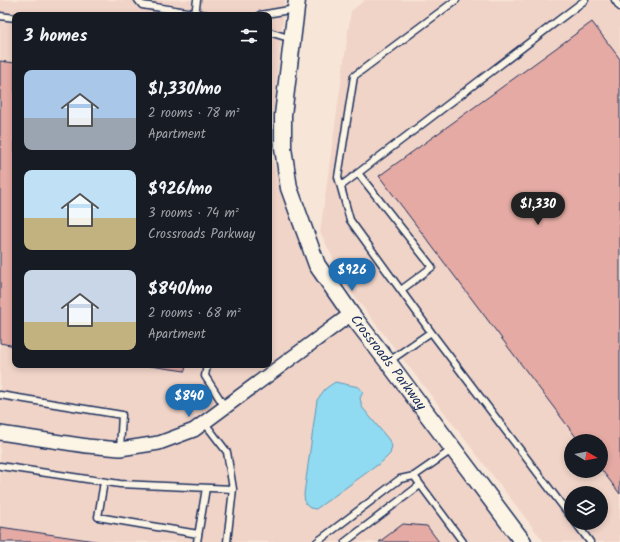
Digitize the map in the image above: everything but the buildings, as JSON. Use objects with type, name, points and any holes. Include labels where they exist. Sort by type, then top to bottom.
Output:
[{"type":"street","name":"Crossroads Parkway","points":[[296,5],[283,115],[283,148],[289,188],[317,265],[350,314],[388,362],[523,542]]},
{"type":"street","points":[[0,433],[87,446],[120,449],[159,444],[194,430],[350,314]]},
{"type":"lane","points":[[138,0],[142,5],[183,12]]},
{"type":"lane","points":[[195,12],[197,0]]},
{"type":"lane","points":[[456,0],[354,76],[338,178],[350,220],[431,332],[564,508]]},
{"type":"lane","points":[[340,186],[584,0]]},
{"type":"lane","points":[[615,0],[620,7]]},
{"type":"lane","points":[[271,12],[296,5]]},
{"type":"lane","points":[[0,16],[12,18]]},
{"type":"lane","points":[[272,33],[292,39]]},
{"type":"lane","points":[[358,173],[432,267],[401,290]]},
{"type":"lane","points":[[388,362],[431,332]]},
{"type":"lane","points":[[206,368],[205,376],[225,407]]},
{"type":"lane","points":[[0,395],[122,415],[120,449]]},
{"type":"lane","points":[[204,422],[227,452],[234,489],[227,542]]},
{"type":"lane","points":[[317,542],[400,479],[414,476],[453,449]]},
{"type":"lane","points":[[0,466],[120,484],[234,489]]},
{"type":"lane","points":[[414,476],[463,542]]},
{"type":"lane","points":[[104,482],[98,517],[198,534]]},
{"type":"lane","points":[[345,542],[420,484]]},
{"type":"lane","points":[[197,542],[206,488]]},
{"type":"lane","points":[[581,530],[590,542]]},
{"type":"shaded area","points":[[0,0],[285,0],[272,122],[272,12],[12,12],[12,368],[272,368],[272,159],[302,253],[355,333],[512,542],[0,542]]},
{"type":"shaded area","points":[[365,0],[620,0],[620,542],[544,542],[348,288],[320,232],[351,11]]},
{"type":"water","points":[[335,382],[359,387],[363,392],[360,398],[362,407],[389,440],[392,446],[390,454],[383,461],[316,509],[310,508],[305,504],[304,494],[317,400],[325,389]]}]
